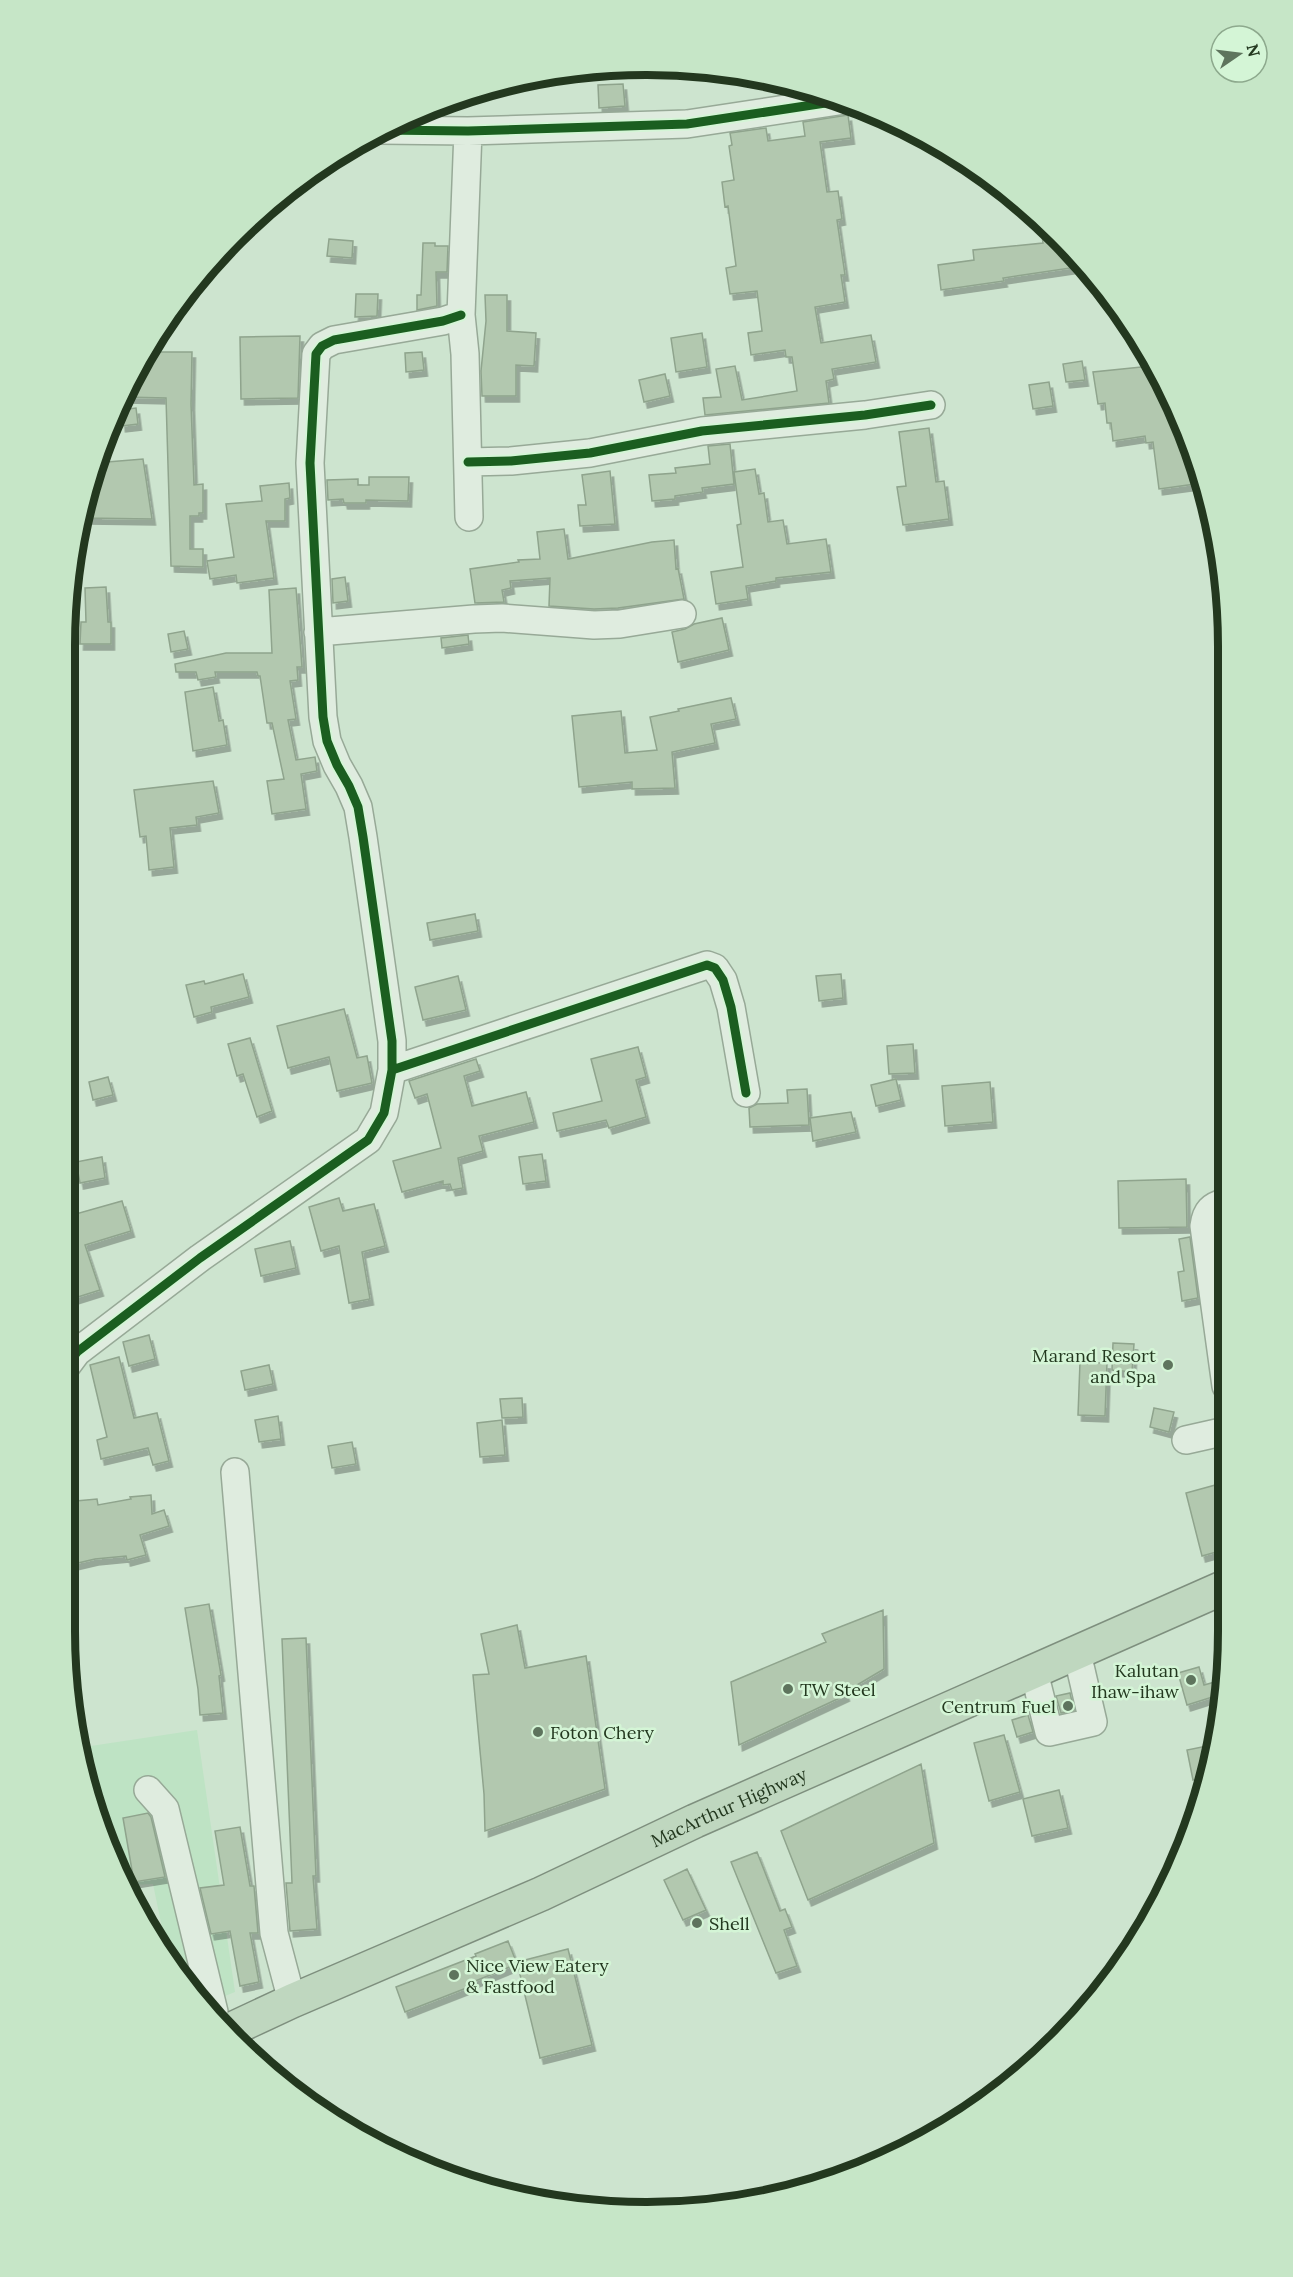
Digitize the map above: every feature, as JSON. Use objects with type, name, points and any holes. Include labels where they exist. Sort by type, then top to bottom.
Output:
[{"type":"highway","name":"MacArthur Highway","points":[[235,2027],[541,1894],[695,1821],[1218,1590]]},
{"type":"street","points":[[402,130],[468,131],[687,124],[824,103]]},
{"type":"street","points":[[468,131],[461,315],[465,354],[469,517]]},
{"type":"street","points":[[75,1355],[273,1204],[368,1140],[384,1113],[392,1070],[392,1041],[363,837],[358,807],[327,741],[323,717],[310,463],[316,354],[322,346],[334,340],[442,321],[461,315]]},
{"type":"street","points":[[468,462],[511,461],[590,453],[702,431],[865,415],[932,405]]},
{"type":"street","points":[[318,632],[502,618],[594,625],[620,624],[682,614]]},
{"type":"street","points":[[392,1070],[707,965],[715,968],[726,989],[746,1093]]},
{"type":"street","points":[[1218,1205],[1207,1211],[1204,1226],[1218,1291]]},
{"type":"street","points":[[1186,1440],[1218,1433]]},
{"type":"street","points":[[235,1472],[274,1933],[292,2001]]},
{"type":"street","points":[[1034,1672],[1048,1732],[1093,1722],[1077,1653]]},
{"type":"street","points":[[148,1790],[165,1809],[213,2002]]},
{"type":"green space","points":[[197,1730],[235,1992],[212,2001],[171,1948],[164,1936],[153,1884],[135,1885],[119,1849],[105,1814],[87,1747]]},
{"type":"building","points":[[623,84],[625,106],[599,108],[598,85]]},
{"type":"building","points":[[848,115],[851,138],[820,142],[827,192],[838,191],[842,219],[837,220],[845,275],[841,275],[845,302],[815,307],[821,343],[871,335],[876,362],[832,369],[834,379],[826,381],[829,403],[705,415],[703,398],[721,397],[716,369],[735,366],[742,400],[797,391],[792,357],[786,357],[785,350],[751,355],[748,333],[762,331],[757,291],[730,294],[726,268],[736,266],[728,206],[725,207],[722,182],[734,180],[729,146],[732,145],[730,133],[766,128],[768,141],[805,136],[803,122]]},
{"type":"building","points":[[1042,234],[1074,268],[941,290],[938,265],[974,260],[973,250],[1043,243]]},
{"type":"building","points":[[329,239],[353,241],[352,258],[327,256]]},
{"type":"building","points":[[423,243],[448,246],[447,272],[436,272],[437,306],[417,310],[417,295],[421,295]]},
{"type":"building","points":[[356,294],[378,294],[377,316],[355,317]]},
{"type":"building","points":[[485,295],[507,295],[507,331],[536,333],[534,366],[516,365],[516,396],[482,396]]},
{"type":"building","points":[[702,333],[707,367],[676,372],[671,338]]},
{"type":"building","points":[[300,336],[298,398],[241,399],[240,337]]},
{"type":"building","points":[[157,352],[192,352],[194,485],[203,484],[203,513],[199,513],[199,516],[190,516],[190,549],[203,549],[203,567],[171,566],[166,398],[133,397]]},
{"type":"building","points":[[422,352],[424,370],[406,372],[405,353]]},
{"type":"building","points":[[1082,361],[1085,380],[1066,382],[1063,364]]},
{"type":"building","points":[[1144,367],[1174,428],[1194,484],[1159,489],[1153,442],[1146,443],[1145,436],[1113,441],[1111,423],[1107,423],[1105,403],[1098,404],[1093,372]]},
{"type":"building","points":[[665,374],[670,396],[644,402],[639,380]]},
{"type":"building","points":[[1049,382],[1053,406],[1033,409],[1029,385]]},
{"type":"building","points":[[136,408],[138,424],[122,426],[127,409]]},
{"type":"building","points":[[929,428],[936,482],[944,481],[949,519],[903,525],[897,487],[906,486],[899,432]]},
{"type":"building","points":[[730,444],[734,484],[702,488],[703,492],[675,496],[675,499],[652,501],[649,475],[676,473],[675,468],[710,464],[708,446]]},
{"type":"building","points":[[143,459],[152,519],[90,518],[105,462]]},
{"type":"building","points":[[755,469],[759,494],[764,493],[768,522],[783,520],[787,544],[826,539],[831,572],[776,578],[776,581],[746,586],[748,599],[716,604],[711,572],[743,567],[737,525],[741,524],[734,472]]},
{"type":"building","points":[[610,471],[615,524],[580,526],[578,505],[586,505],[582,475]]},
{"type":"building","points":[[369,477],[409,477],[408,501],[366,500],[366,503],[344,503],[343,499],[328,500],[327,480],[358,479],[358,485],[369,485]]},
{"type":"building","points":[[289,483],[290,498],[285,499],[285,521],[266,521],[274,578],[237,583],[236,575],[210,579],[207,561],[234,557],[226,504],[262,501],[260,486]]},
{"type":"building","points":[[564,529],[568,559],[652,542],[674,540],[676,569],[678,568],[684,599],[618,608],[549,606],[550,578],[510,581],[511,588],[502,590],[504,602],[475,603],[470,569],[519,562],[518,560],[540,559],[537,532]]},
{"type":"building","points":[[345,577],[348,601],[333,603],[332,579]]},
{"type":"building","points":[[106,587],[108,622],[111,622],[111,644],[80,644],[81,622],[86,622],[85,588]]},
{"type":"building","points":[[296,588],[302,667],[297,667],[298,680],[290,681],[296,719],[288,720],[296,760],[315,757],[317,771],[301,774],[306,809],[272,814],[267,781],[284,779],[272,723],[267,723],[260,676],[257,672],[215,672],[216,677],[198,680],[196,672],[176,672],[175,664],[226,653],[272,653],[269,590]]},
{"type":"building","points":[[722,618],[729,650],[678,662],[672,632]]},
{"type":"building","points":[[184,631],[188,649],[171,652],[168,634]]},
{"type":"building","points":[[468,635],[469,644],[442,648],[441,638]]},
{"type":"building","points":[[213,687],[219,721],[223,720],[227,745],[193,751],[185,692]]},
{"type":"building","points":[[731,698],[736,719],[711,724],[715,743],[672,752],[675,788],[632,789],[632,782],[579,787],[572,716],[621,711],[625,753],[657,750],[650,717]]},
{"type":"building","points":[[213,781],[219,813],[196,817],[197,825],[170,828],[174,867],[149,870],[146,836],[140,837],[134,790]]},
{"type":"building","points":[[475,914],[478,931],[430,940],[427,923]]},
{"type":"building","points":[[243,974],[249,997],[211,1007],[212,1012],[194,1017],[186,985],[204,981],[205,984]]},
{"type":"building","points":[[841,974],[843,998],[819,1001],[816,976]]},
{"type":"building","points":[[458,976],[466,1010],[423,1020],[415,987]]},
{"type":"building","points":[[344,1009],[357,1058],[367,1056],[372,1083],[337,1091],[329,1057],[288,1068],[277,1026]]},
{"type":"building","points":[[250,1038],[272,1111],[257,1117],[243,1074],[237,1076],[228,1044]]},
{"type":"building","points":[[913,1044],[915,1073],[889,1074],[887,1046]]},
{"type":"building","points":[[638,1047],[646,1077],[636,1080],[646,1117],[609,1128],[606,1120],[557,1131],[553,1113],[602,1101],[591,1059]]},
{"type":"building","points":[[476,1059],[480,1071],[464,1076],[472,1106],[526,1092],[534,1122],[479,1136],[483,1151],[458,1158],[463,1188],[452,1190],[450,1184],[443,1185],[443,1181],[402,1192],[393,1161],[441,1148],[427,1094],[415,1098],[409,1081]]},
{"type":"building","points":[[108,1077],[113,1095],[93,1100],[89,1082]]},
{"type":"building","points":[[896,1079],[901,1100],[876,1106],[871,1085]]},
{"type":"building","points":[[990,1082],[993,1122],[945,1126],[942,1086]]},
{"type":"building","points":[[807,1089],[809,1125],[750,1127],[749,1108],[757,1104],[788,1103],[787,1090]]},
{"type":"building","points":[[851,1112],[856,1132],[813,1141],[810,1118]]},
{"type":"building","points":[[542,1154],[546,1181],[523,1184],[519,1157]]},
{"type":"building","points":[[102,1157],[105,1178],[80,1183],[76,1162]]},
{"type":"building","points":[[1186,1179],[1187,1227],[1119,1228],[1118,1181]]},
{"type":"building","points":[[339,1198],[343,1211],[374,1204],[385,1246],[362,1252],[370,1299],[349,1303],[339,1246],[321,1251],[309,1207]]},
{"type":"building","points":[[122,1201],[131,1231],[85,1245],[100,1290],[75,1298],[75,1214]]},
{"type":"building","points":[[1190,1237],[1198,1298],[1182,1301],[1178,1272],[1184,1271],[1179,1239]]},
{"type":"building","points":[[290,1241],[296,1268],[261,1276],[255,1249]]},
{"type":"building","points":[[149,1335],[155,1359],[129,1366],[123,1342]]},
{"type":"building","points":[[1113,1343],[1134,1344],[1132,1372],[1112,1370]]},
{"type":"building","points":[[119,1357],[134,1418],[157,1413],[169,1461],[153,1465],[148,1448],[101,1459],[97,1440],[107,1437],[90,1365]]},
{"type":"building","points":[[1080,1362],[1107,1363],[1105,1416],[1078,1415]]},
{"type":"building","points":[[269,1365],[273,1384],[245,1390],[241,1371]]},
{"type":"building","points":[[522,1398],[523,1417],[502,1418],[500,1399]]},
{"type":"building","points":[[1154,1408],[1174,1412],[1169,1432],[1150,1427]]},
{"type":"building","points":[[278,1416],[281,1439],[259,1442],[255,1420]]},
{"type":"building","points":[[502,1420],[505,1455],[480,1457],[477,1423]]},
{"type":"building","points":[[352,1442],[356,1464],[332,1468],[328,1446]]},
{"type":"building","points":[[1218,1484],[1218,1552],[1202,1556],[1186,1493]]},
{"type":"building","points":[[151,1495],[152,1514],[164,1510],[169,1526],[140,1535],[146,1555],[127,1560],[126,1556],[75,1564],[75,1501],[97,1499],[98,1505],[131,1499],[130,1497]]},
{"type":"building","points":[[209,1604],[221,1675],[219,1676],[223,1713],[200,1715],[185,1608]]},
{"type":"building","name":"TW Steel","points":[[883,1610],[884,1669],[845,1692],[846,1695],[739,1745],[731,1682],[826,1642],[822,1634]]},
{"type":"building","name":"Foton Chery","points":[[517,1625],[525,1668],[586,1656],[605,1789],[485,1831],[484,1794],[473,1675],[489,1674],[481,1634]]},
{"type":"building","points":[[306,1638],[316,1876],[313,1876],[317,1929],[290,1931],[286,1883],[292,1883],[282,1639]]},
{"type":"building","points":[[1199,1667],[1204,1685],[1216,1682],[1214,1697],[1187,1705],[1178,1673]]},
{"type":"building","points":[[1070,1693],[1074,1710],[1061,1713],[1056,1696]]},
{"type":"building","points":[[1028,1715],[1033,1732],[1017,1737],[1012,1720]]},
{"type":"building","points":[[1004,1735],[1020,1792],[989,1801],[974,1743]]},
{"type":"building","points":[[1206,1746],[1199,1779],[1193,1780],[1187,1750]]},
{"type":"building","points":[[921,1764],[934,1843],[808,1900],[781,1831]]},
{"type":"building","points":[[1059,1790],[1068,1828],[1032,1836],[1023,1799]]},
{"type":"building","points":[[148,1813],[151,1817],[165,1877],[134,1882],[123,1818]]},
{"type":"building","points":[[240,1827],[250,1886],[254,1886],[258,1933],[250,1933],[259,1982],[240,1986],[230,1931],[211,1934],[200,1888],[224,1885],[215,1831]]},
{"type":"building","points":[[757,1852],[780,1911],[785,1909],[792,1927],[784,1930],[797,1966],[776,1973],[731,1862]]},
{"type":"building","points":[[687,1869],[706,1910],[683,1920],[664,1880]]},
{"type":"building","points":[[508,1941],[517,1964],[468,1984],[469,1987],[405,2012],[396,1987]]},
{"type":"building","points":[[568,1949],[592,2045],[540,2058],[517,1962]]},
{"type":"cycle path","points":[[402,130],[468,131],[687,124],[824,103]]},
{"type":"cycle path","points":[[75,1355],[200,1258],[368,1140],[384,1113],[392,1070],[392,1041],[363,837],[358,807],[327,741],[323,717],[310,463],[316,354],[322,346],[334,340],[443,321],[461,315]]},
{"type":"cycle path","points":[[468,462],[511,461],[590,453],[702,431],[865,415],[931,405]]},
{"type":"cycle path","points":[[392,1070],[707,965],[715,968],[723,980],[731,1007],[746,1093]]},
{"type":"place","name":"Marand Resort and Spa","points":[[1168,1365]]},
{"type":"place","name":"Kalutan Ihaw-ihaw","points":[[1191,1680]]},
{"type":"place","name":"TW Steel","points":[[788,1689]]},
{"type":"place","name":"Centrum Fuel","points":[[1068,1706]]},
{"type":"place","name":"Foton Chery","points":[[538,1732]]},
{"type":"place","name":"Shell","points":[[697,1923]]},
{"type":"place","name":"Nice View Eatery & Fastfood","points":[[454,1975]]}]
